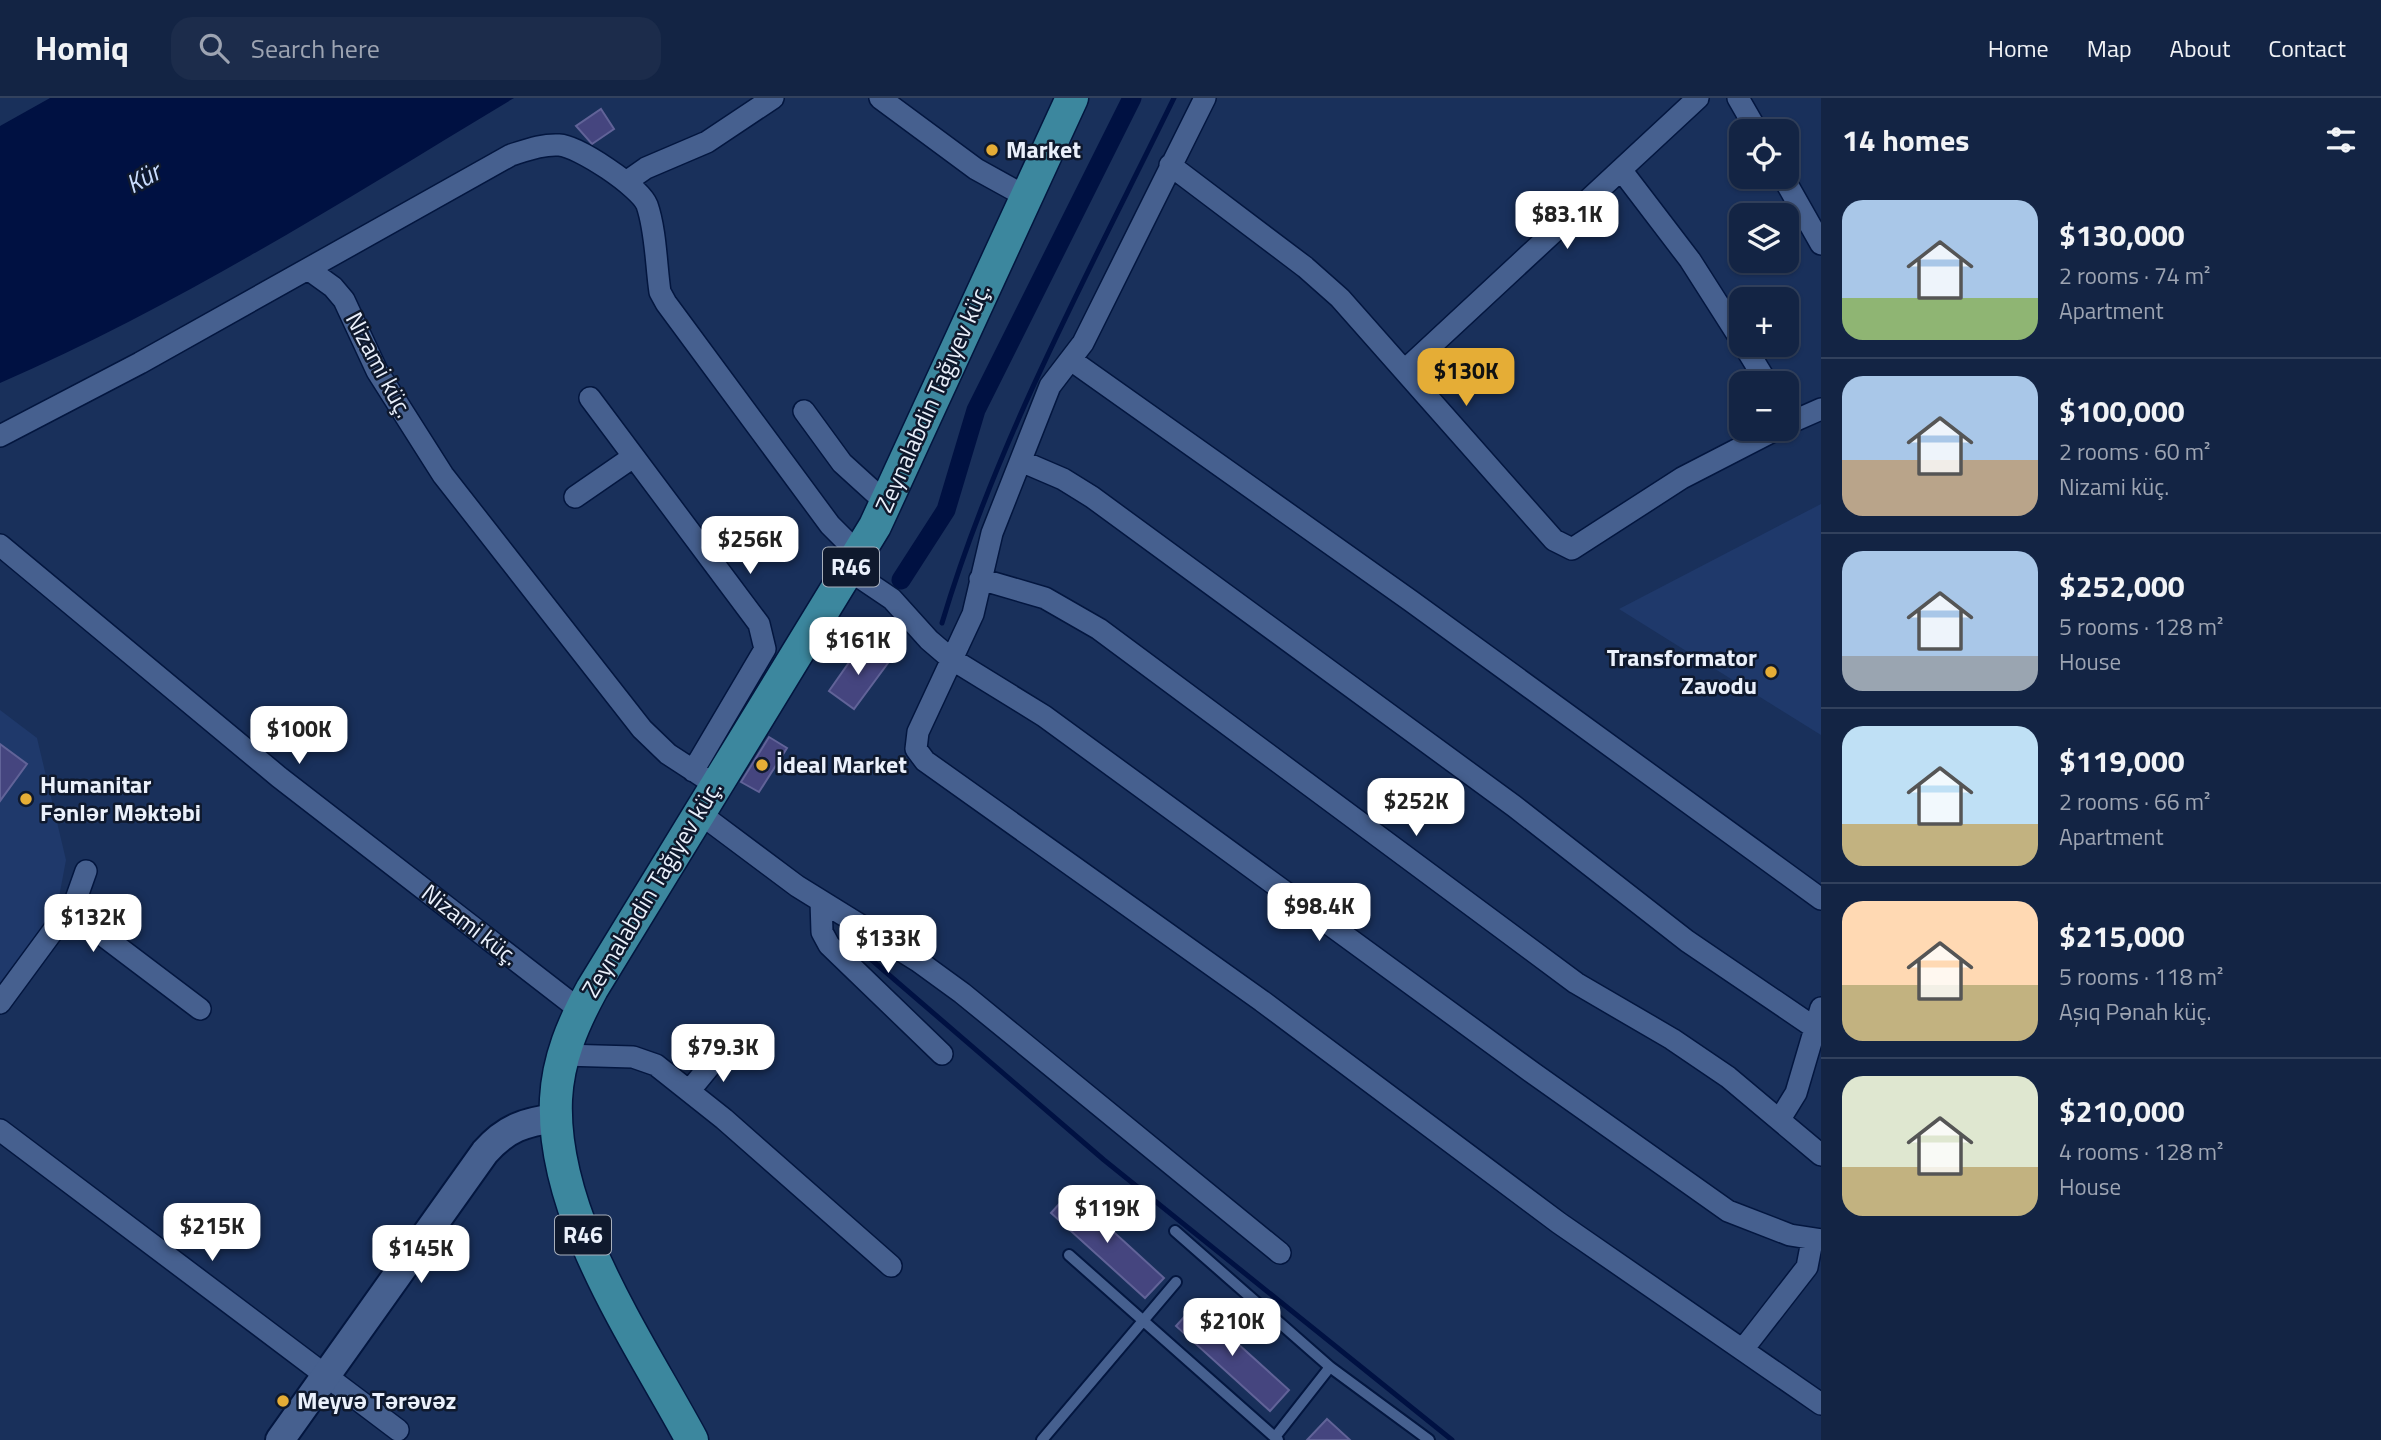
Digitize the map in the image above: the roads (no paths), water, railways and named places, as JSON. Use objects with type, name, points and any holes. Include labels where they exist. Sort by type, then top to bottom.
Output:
[{"type":"main road","name":"Zeynalabdin Tağıyev küç.","points":[[580,1010],[698,812],[704,778],[854,562],[886,503],[1072,98]]},
{"type":"main road","name":"R46","points":[[580,1010],[563,1055],[556,1118],[562,1167],[581,1229],[692,1440]]},
{"type":"street","points":[[626,182],[646,168],[707,142],[773,98]]},
{"type":"street","points":[[880,98],[976,169],[1025,196]]},
{"type":"street","points":[[1205,98],[1072,360],[1050,386],[992,533],[974,614],[950,658],[918,732],[916,748],[925,761],[1262,1000],[1559,1223],[1744,1348],[1821,1404]]},
{"type":"street","points":[[1405,370],[1698,98]]},
{"type":"street","points":[[1738,98],[1750,119]]},
{"type":"street","points":[[0,436],[140,363],[511,155],[539,146],[560,145],[575,149],[639,192],[647,205],[660,292],[666,303],[830,525],[854,562],[929,640],[950,658],[1044,716],[1522,1065],[1728,1211],[1757,1224],[1816,1240],[1807,1267],[1744,1348]]},
{"type":"street","points":[[1170,165],[1305,267],[1340,298],[1554,540],[1572,549],[1682,478],[1751,441]]},
{"type":"street","points":[[1622,171],[1690,260],[1729,321]]},
{"type":"street","points":[[1790,189],[1821,244]]},
{"type":"street","name":"Nizami küç.","points":[[307,269],[333,287],[344,300],[377,371],[443,475],[498,550],[642,729],[668,754],[704,778]]},
{"type":"street","points":[[1072,360],[1411,601],[1821,899]]},
{"type":"street","points":[[590,398],[750,612],[765,639],[765,649],[704,778]]},
{"type":"street","points":[[1799,418],[1821,409]]},
{"type":"street","points":[[804,411],[842,463],[886,503]]},
{"type":"street","points":[[575,497],[633,457]]},
{"type":"street","points":[[1021,461],[1063,479],[1091,497],[1514,806],[1687,941],[1819,1023],[1796,1093],[1780,1119]]},
{"type":"street","name":"Nizami küç.","points":[[0,545],[279,777],[580,1010]]},
{"type":"street","points":[[980,579],[1045,598],[1091,624],[1576,983],[1672,1039],[1728,1077],[1821,1155]]},
{"type":"street","points":[[698,812],[821,901],[918,961],[962,993],[1280,1253]]},
{"type":"street","points":[[70,916],[86,871]]},
{"type":"street","points":[[821,901],[822,932],[828,945],[942,1054]]},
{"type":"street","points":[[0,1003],[61,920],[70,916],[85,922],[200,1009]]},
{"type":"street","points":[[690,1090],[723,1051]]},
{"type":"street","points":[[563,1055],[633,1057],[656,1065],[690,1090],[891,1266]]},
{"type":"street","points":[[281,1440],[498,1138],[526,1122],[556,1118]]},
{"type":"street","points":[[0,1130],[398,1430]]},
{"type":"lane","points":[[1175,1231],[1330,1367],[1429,1440]]},
{"type":"lane","points":[[1069,1255],[1277,1438],[1330,1367]]},
{"type":"lane","points":[[1042,1440],[1176,1282]]},
{"type":"water","name":"Kür","points":[[50,98],[514,98],[262,249],[133,320],[0,383],[0,126]]},
{"type":"waterway","points":[[901,580],[946,510],[976,410],[1132,98]]},
{"type":"waterway","points":[[942,623],[964,555],[1017,421],[1174,98]]},
{"type":"waterway","points":[[845,937],[1104,1160],[1452,1440]]},
{"type":"place","name":"Market","points":[[992,150]]},
{"type":"place","name":"Transformator Zavodu","points":[[1771,672]]},
{"type":"place","name":"İdeal Market","points":[[762,765]]},
{"type":"place","name":"Humanitar Fənlər Məktəbi","points":[[26,799]]},
{"type":"place","name":"Meyvə Tərəvəz","points":[[283,1401]]}]
